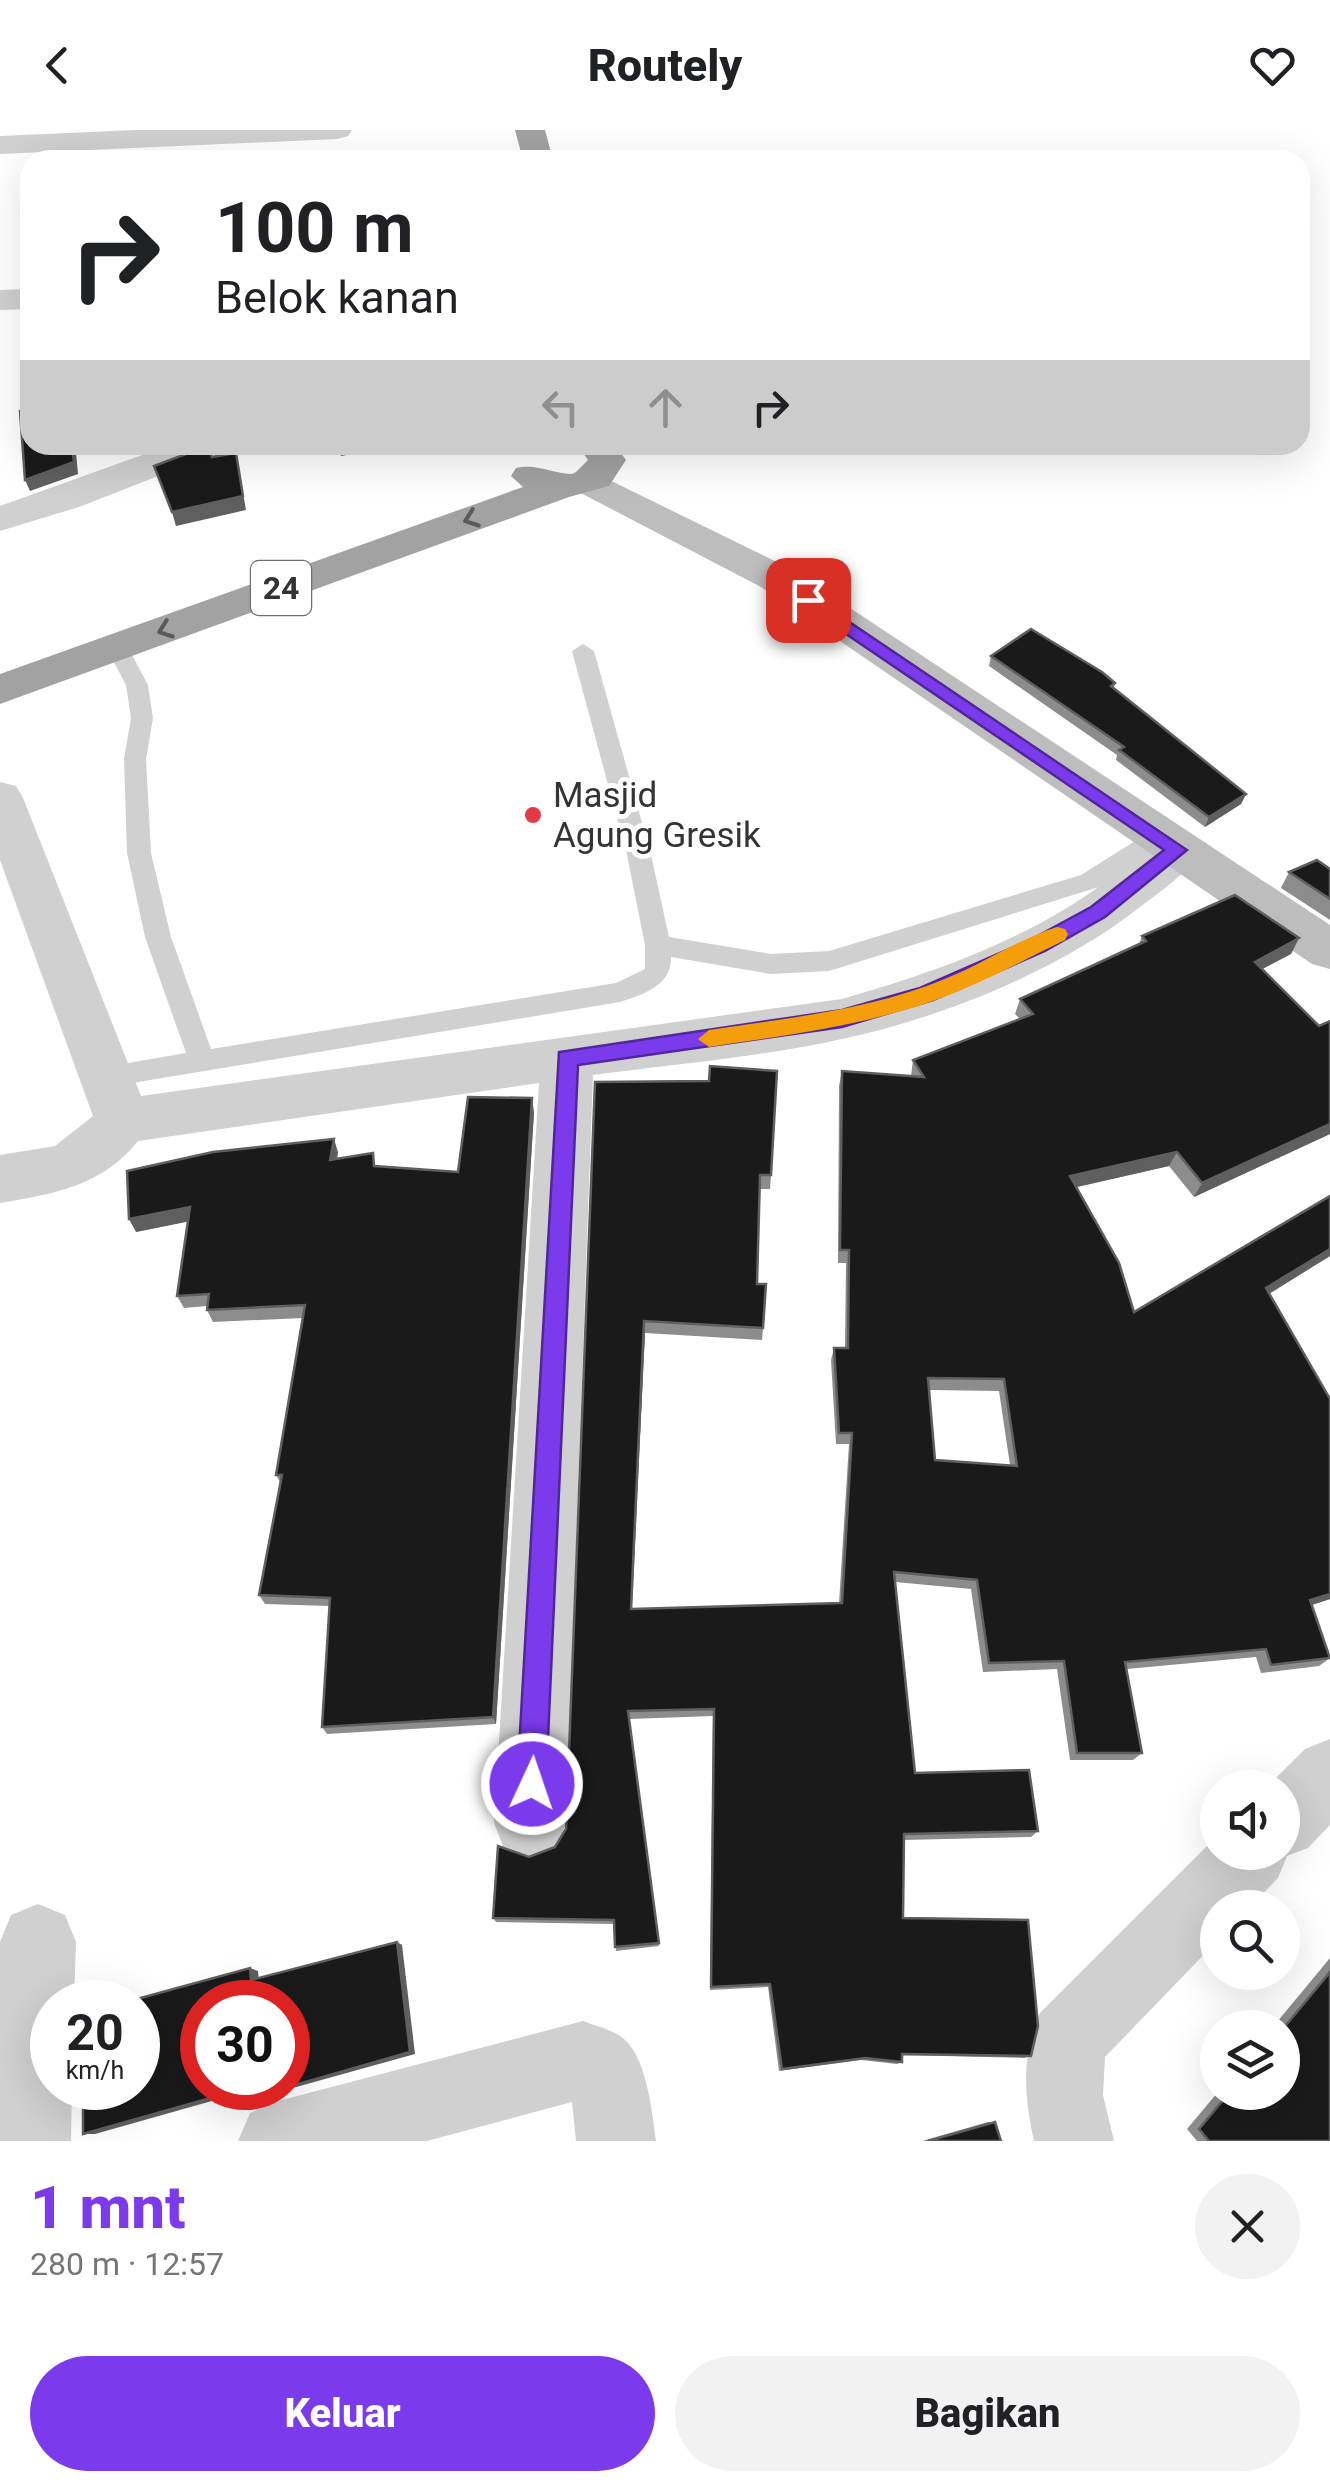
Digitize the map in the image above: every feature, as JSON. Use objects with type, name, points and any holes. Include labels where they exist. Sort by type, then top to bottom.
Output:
[{"type":"highway","points":[[530,455],[540,481],[592,462]]},
{"type":"highway","name":"24","points":[[0,656],[530,455]]},
{"type":"highway","name":"24","points":[[0,690],[592,462]]},
{"type":"main road","points":[[592,462],[776,578],[1330,950]]},
{"type":"street","points":[[0,144],[164,143],[336,130]]},
{"type":"street","points":[[0,518],[64,500],[179,455]]},
{"type":"street","points":[[0,798],[115,1098],[95,1154],[66,1166],[0,1179]]},
{"type":"street","points":[[115,1098],[567,1058],[842,1019],[952,985],[1038,945],[1098,912],[1168,843]]},
{"type":"street","points":[[530,1822],[567,1058]]},
{"type":"street","points":[[1300,1804],[1330,1774]]},
{"type":"street","points":[[1074,2141],[1063,2095],[1067,2040],[1234,1870]]},
{"type":"street","points":[[31,2141],[38,1942]]},
{"type":"street","points":[[278,2141],[583,2060],[596,2065],[604,2074],[616,2141]]},
{"type":"lane","points":[[117,647],[137,686],[142,718],[134,759],[139,853],[158,937],[202,1061]]},
{"type":"lane","points":[[115,1098],[202,1061],[634,988],[659,970],[658,945],[639,855],[583,651]]},
{"type":"lane","points":[[658,945],[771,964],[829,961],[1090,880],[1168,843]]},
{"type":"building","points":[[23,455],[73,455],[74,462],[25,480]]},
{"type":"building","points":[[183,455],[236,455],[243,496],[172,512],[154,466]]},
{"type":"building","points":[[1031,629],[1102,672],[1115,683],[1111,686],[1246,794],[1209,817],[1119,750],[1124,747],[991,656]]},
{"type":"building","points":[[1317,860],[1330,869],[1330,899],[1289,872]]},
{"type":"building","points":[[1235,895],[1299,938],[1255,962],[1319,1026],[1330,1021],[1330,1124],[1202,1183],[1177,1152],[1070,1176],[1119,1263],[1134,1312],[1330,1196],[1330,1249],[1266,1288],[1330,1399],[1330,1594],[1310,1600],[1330,1658],[1271,1665],[1266,1649],[1125,1662],[1142,1753],[1077,1753],[1064,1661],[989,1663],[977,1580],[894,1572],[915,1773],[1029,1770],[1038,1831],[904,1834],[903,1918],[1028,1920],[1038,2026],[1031,2056],[902,2054],[902,2062],[865,2058],[782,2069],[770,1984],[711,1987],[714,1709],[628,1711],[659,1943],[615,1947],[614,1920],[493,1918],[498,1846],[529,1857],[555,1847],[566,1829],[595,1082],[709,1081],[710,1066],[777,1071],[771,1175],[760,1175],[757,1284],[766,1284],[763,1328],[644,1321],[631,1609],[842,1603],[852,1433],[839,1433],[834,1348],[848,1348],[849,1250],[840,1250],[842,1071],[924,1077],[913,1060],[1033,1014],[1020,999],[1146,941],[1142,936]],"holes":[[[928,1378],[1004,1379],[1017,1466],[935,1460]]]},
{"type":"building","points":[[468,1097],[532,1098],[493,1717],[322,1727],[330,1598],[259,1595],[282,1475],[276,1475],[305,1305],[207,1310],[209,1294],[177,1296],[190,1207],[129,1219],[127,1171],[213,1152],[334,1139],[330,1160],[373,1153],[374,1166],[458,1172]]},
{"type":"building","points":[[397,1942],[410,2052],[310,2081],[310,1980],[251,1980]]},
{"type":"building","points":[[250,1968],[251,1980],[206,1980]]},
{"type":"building","points":[[1330,1972],[1330,2141],[1209,2141],[1199,2129],[1215,2110],[1300,2110],[1299,2010]]},
{"type":"building","points":[[180,1987],[180,2107],[83,2134],[83,2110],[160,2110],[160,1993]]},
{"type":"building","points":[[995,2122],[1001,2141],[928,2141]]},
{"type":"slow traffic","points":[[709,1039],[842,1019],[898,1004],[952,985],[1057,934]]},
{"type":"place","name":"Masjid Agung Gresik","points":[[533,815]]},
{"type":"route","points":[[532,1784],[567,1058],[842,1019],[898,1004],[952,985],[1038,945],[1098,912],[1178,850],[808,600]]}]
